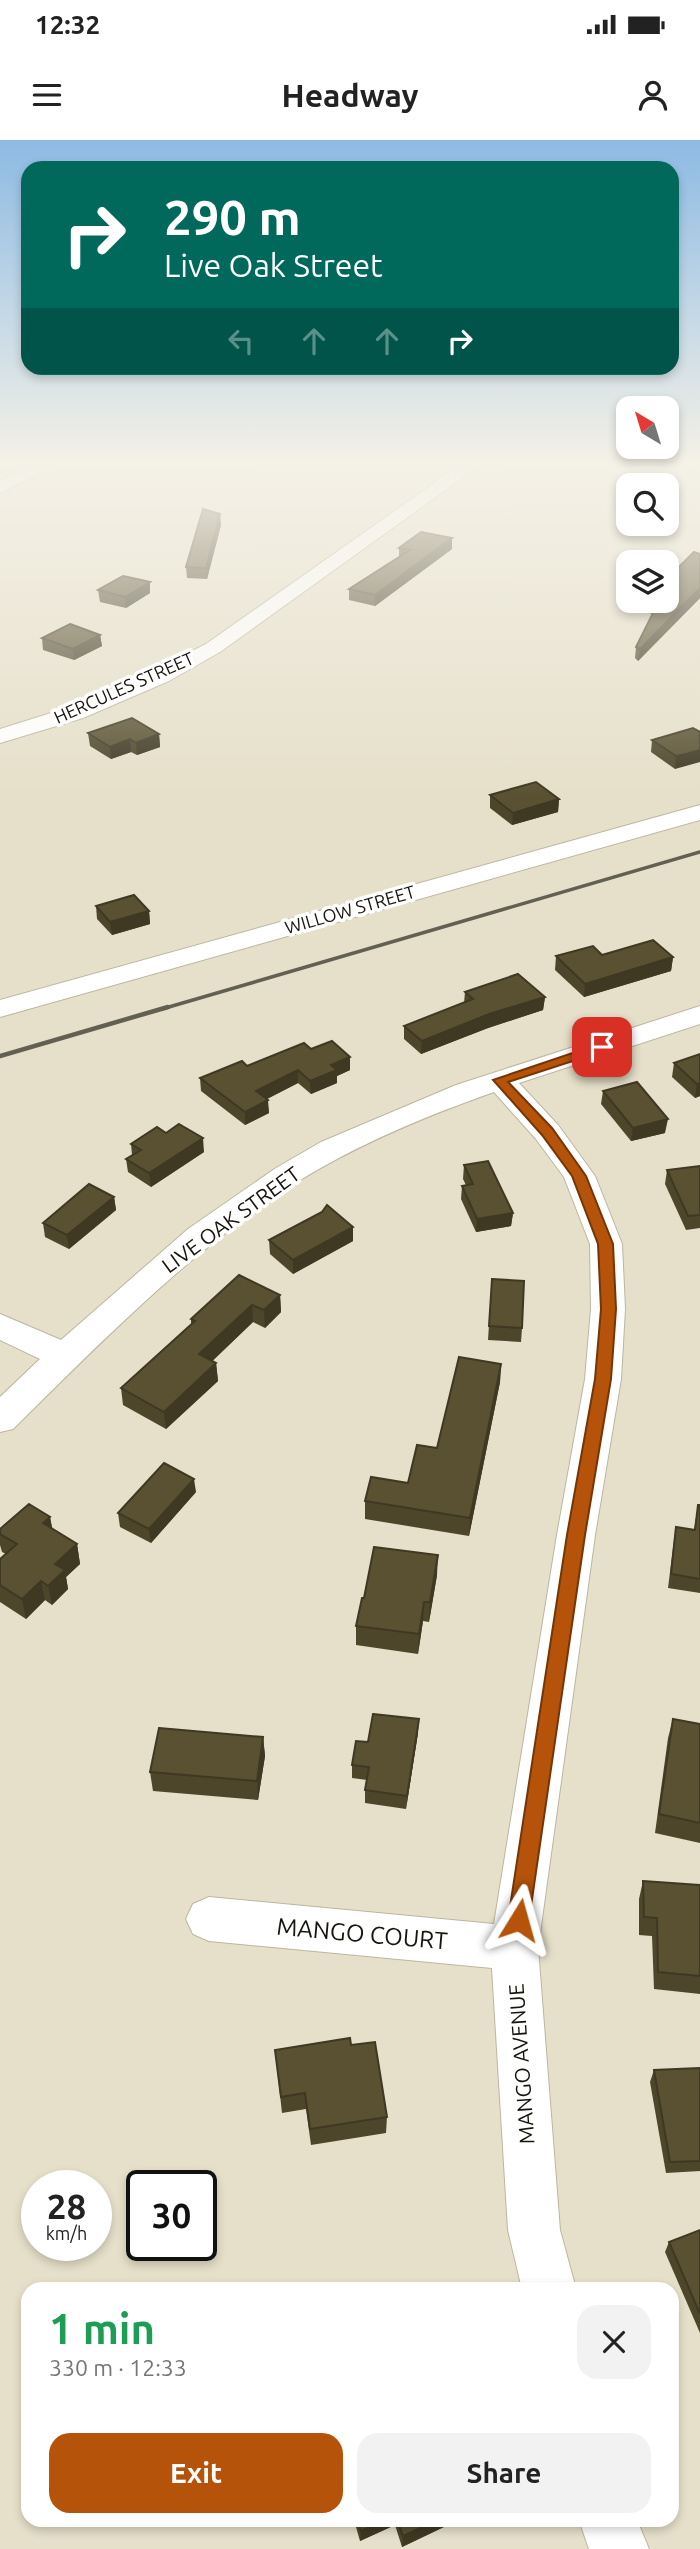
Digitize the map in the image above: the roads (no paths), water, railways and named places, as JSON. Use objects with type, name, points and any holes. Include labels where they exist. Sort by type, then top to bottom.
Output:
[{"type":"street","name":"HERCULES STREET","points":[[0,736],[75,713],[161,676],[213,648],[325,570]]},
{"type":"street","name":"WILLOW STREET","points":[[0,1009],[700,812]]},
{"type":"street","name":"LIVE OAK STREET","points":[[0,1419],[65,1356],[187,1248],[265,1189],[355,1139],[403,1116],[500,1080],[700,1015]]},
{"type":"street","name":"MANGO AVENUE","points":[[500,1080],[547,1132],[579,1176],[606,1244],[608,1309],[603,1379],[576,1535],[514,1948],[534,2230],[547,2282]]},
{"type":"street","points":[[0,1326],[65,1356]]},
{"type":"street","name":"MANGO COURT","points":[[209,1919],[514,1948]]},
{"type":"street","points":[[611,2527],[619,2549]]},
{"type":"railway","points":[[162,1009],[700,852]]},
{"type":"railway","points":[[0,1056],[168,1007]]}]
